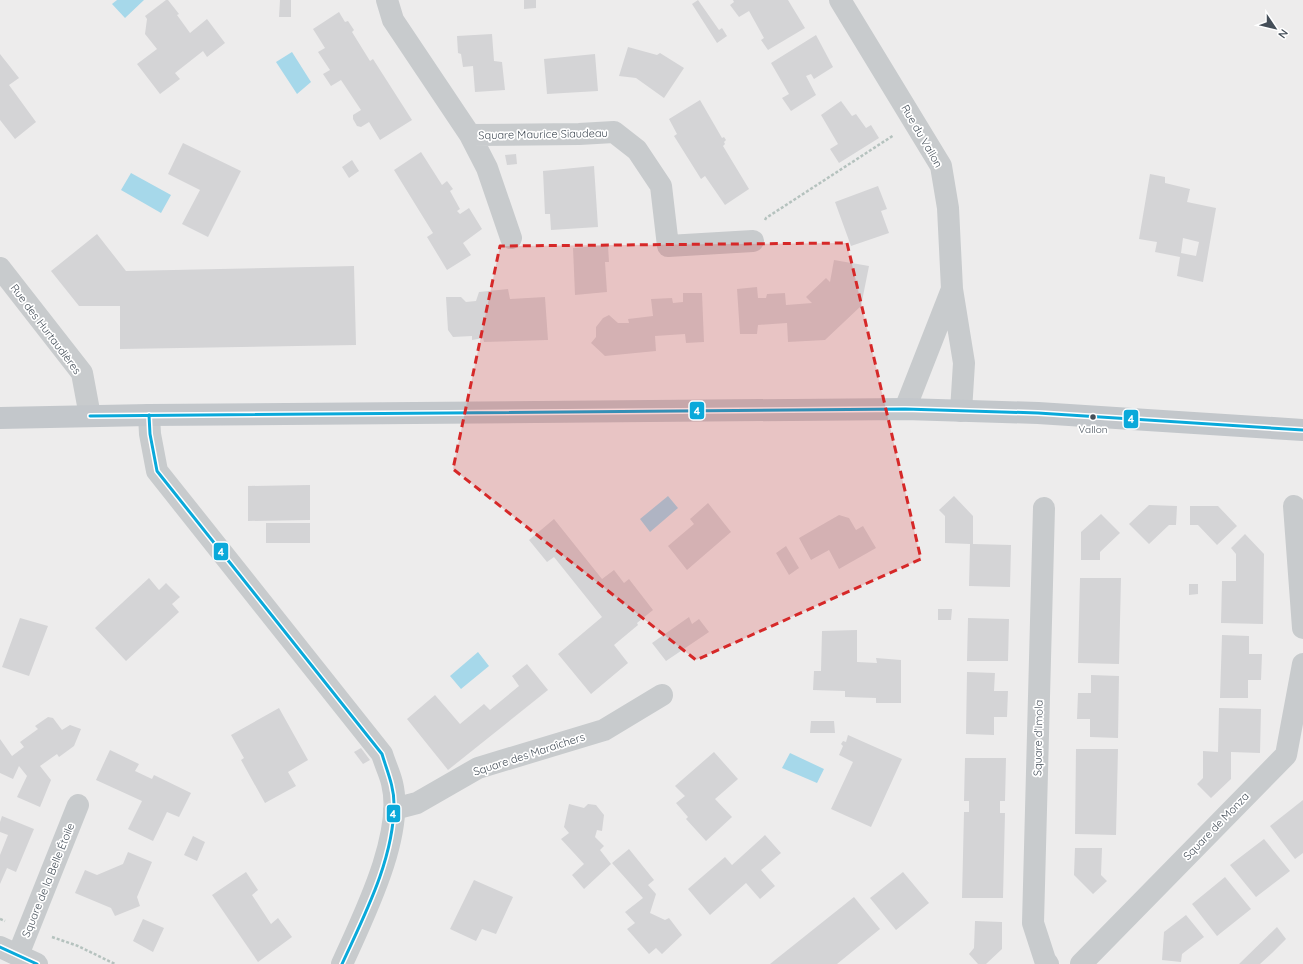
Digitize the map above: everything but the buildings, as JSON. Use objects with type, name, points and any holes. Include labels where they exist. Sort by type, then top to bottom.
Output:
[{"type":"main road","points":[[0,418],[149,415],[905,409],[1038,413],[1303,430]]},
{"type":"street","name":"Square Maurice Siaudeau","points":[[387,0],[393,20],[470,135],[487,168],[511,238]]},
{"type":"street","name":"Rue du Vallon","points":[[840,0],[941,166],[948,208],[952,289],[964,363],[961,411]]},
{"type":"street","name":"Square Maurice Siaudeau","points":[[470,135],[579,134],[614,132],[637,150],[661,186],[668,246],[753,241]]},
{"type":"street","name":"Rue des Hurtaudières","points":[[0,268],[82,373],[90,416]]},
{"type":"street","name":"Rue du Vallon","points":[[905,409],[952,289]]},
{"type":"street","points":[[149,415],[150,434],[157,471],[382,754],[392,784],[394,809],[389,846],[368,904],[342,964]]},
{"type":"street","points":[[1294,506],[1303,628]]},
{"type":"street","name":"Square d’Imola","points":[[1044,508],[1033,923],[1045,960],[1048,964]]},
{"type":"street","name":"Square de Monza","points":[[1081,964],[1286,755],[1303,664]]},
{"type":"street","name":"Square des Maraîchers","points":[[394,809],[417,803],[478,768],[604,730],[662,695]]},
{"type":"street","name":"Square de la Belle Étoile","points":[[18,955],[78,805]]},
{"type":"path","points":[[753,241],[766,218],[914,121]]},
{"type":"path","points":[[0,919],[78,946],[115,964]]},
{"type":"highlighted area","points":[[847,243],[921,559],[696,660],[453,469],[500,246]]},
{"type":"water","points":[[117,0],[144,0],[125,18],[112,4]]},
{"type":"water","points":[[292,52],[311,82],[297,94],[276,62]]},
{"type":"water","points":[[131,173],[171,195],[161,213],[121,190]]},
{"type":"water","points":[[668,496],[678,508],[650,532],[640,519]]},
{"type":"water","points":[[478,652],[489,666],[461,689],[450,676]]},
{"type":"water","points":[[790,753],[824,769],[817,783],[782,768]]},
{"type":"transit line","name":"4","points":[[90,416],[905,409],[1038,413],[1303,430]]},
{"type":"transit line","name":"4","points":[[149,415],[150,434],[157,471],[382,754],[394,797],[393,825],[389,845],[376,887],[342,964]]},
{"type":"transit line","name":"4","points":[[0,947],[37,964]]},
{"type":"place","name":"Vallon","points":[[1093,417]]}]
